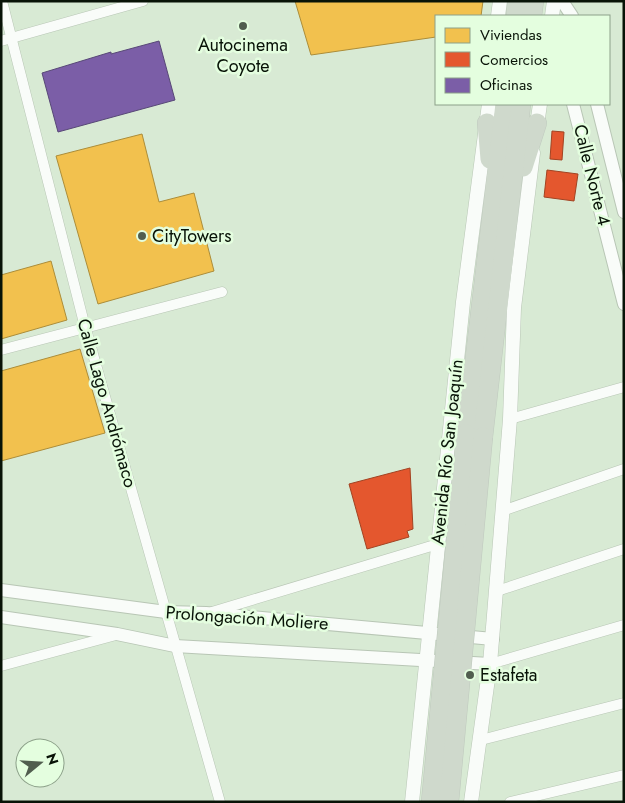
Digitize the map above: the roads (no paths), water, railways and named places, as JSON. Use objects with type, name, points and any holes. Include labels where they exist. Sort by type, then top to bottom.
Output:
[{"type":"highway","points":[[516,15],[518,1]]},
{"type":"highway","points":[[532,15],[534,1]]},
{"type":"highway","name":"Avenida Río San Joaquín","points":[[503,192],[505,105]]},
{"type":"highway","name":"Avenida Río San Joaquín","points":[[431,802],[503,192],[521,105]]},
{"type":"highway","points":[[487,123],[503,192]]},
{"type":"highway","points":[[503,192],[522,173],[537,123]]},
{"type":"highway","name":"Avenida Río San Joaquín","points":[[449,802],[475,436]]},
{"type":"main road","points":[[498,15],[500,1]]},
{"type":"main road","points":[[552,15],[554,1]]},
{"type":"main road","name":"Avenida Río San Joaquín","points":[[412,802],[463,302],[489,105]]},
{"type":"main road","points":[[471,802],[481,740],[497,591],[510,419],[514,308],[540,105]]},
{"type":"street","name":"Calle Lago Andrómaco","points":[[2,1],[86,328],[220,802]]},
{"type":"street","points":[[1,41],[143,1]]},
{"type":"street","points":[[562,1],[571,15]]},
{"type":"street","name":"Calle Norte 4","points":[[574,105],[624,304]]},
{"type":"street","name":"Calle Norte 4","points":[[597,105],[624,212]]},
{"type":"street","points":[[1,350],[222,292]]},
{"type":"street","points":[[510,419],[624,387]]},
{"type":"street","points":[[502,511],[624,469]]},
{"type":"street","points":[[206,613],[438,544]]},
{"type":"street","points":[[497,591],[624,549]]},
{"type":"street","name":"Prolongación Moliere","points":[[1,590],[166,612],[206,613],[492,639]]},
{"type":"street","name":"Prolongación Moliere","points":[[1,618],[118,634],[175,646],[490,664]]},
{"type":"street","points":[[490,664],[624,624]]},
{"type":"street","points":[[1,666],[118,634]]},
{"type":"street","points":[[481,740],[624,702]]},
{"type":"street","points":[[510,802],[624,775]]},
{"type":"place","name":"Autocinema Coyote","points":[[243,26]]},
{"type":"place","name":"CityTowers","points":[[142,236]]},
{"type":"place","name":"Estafeta","points":[[470,675]]}]
